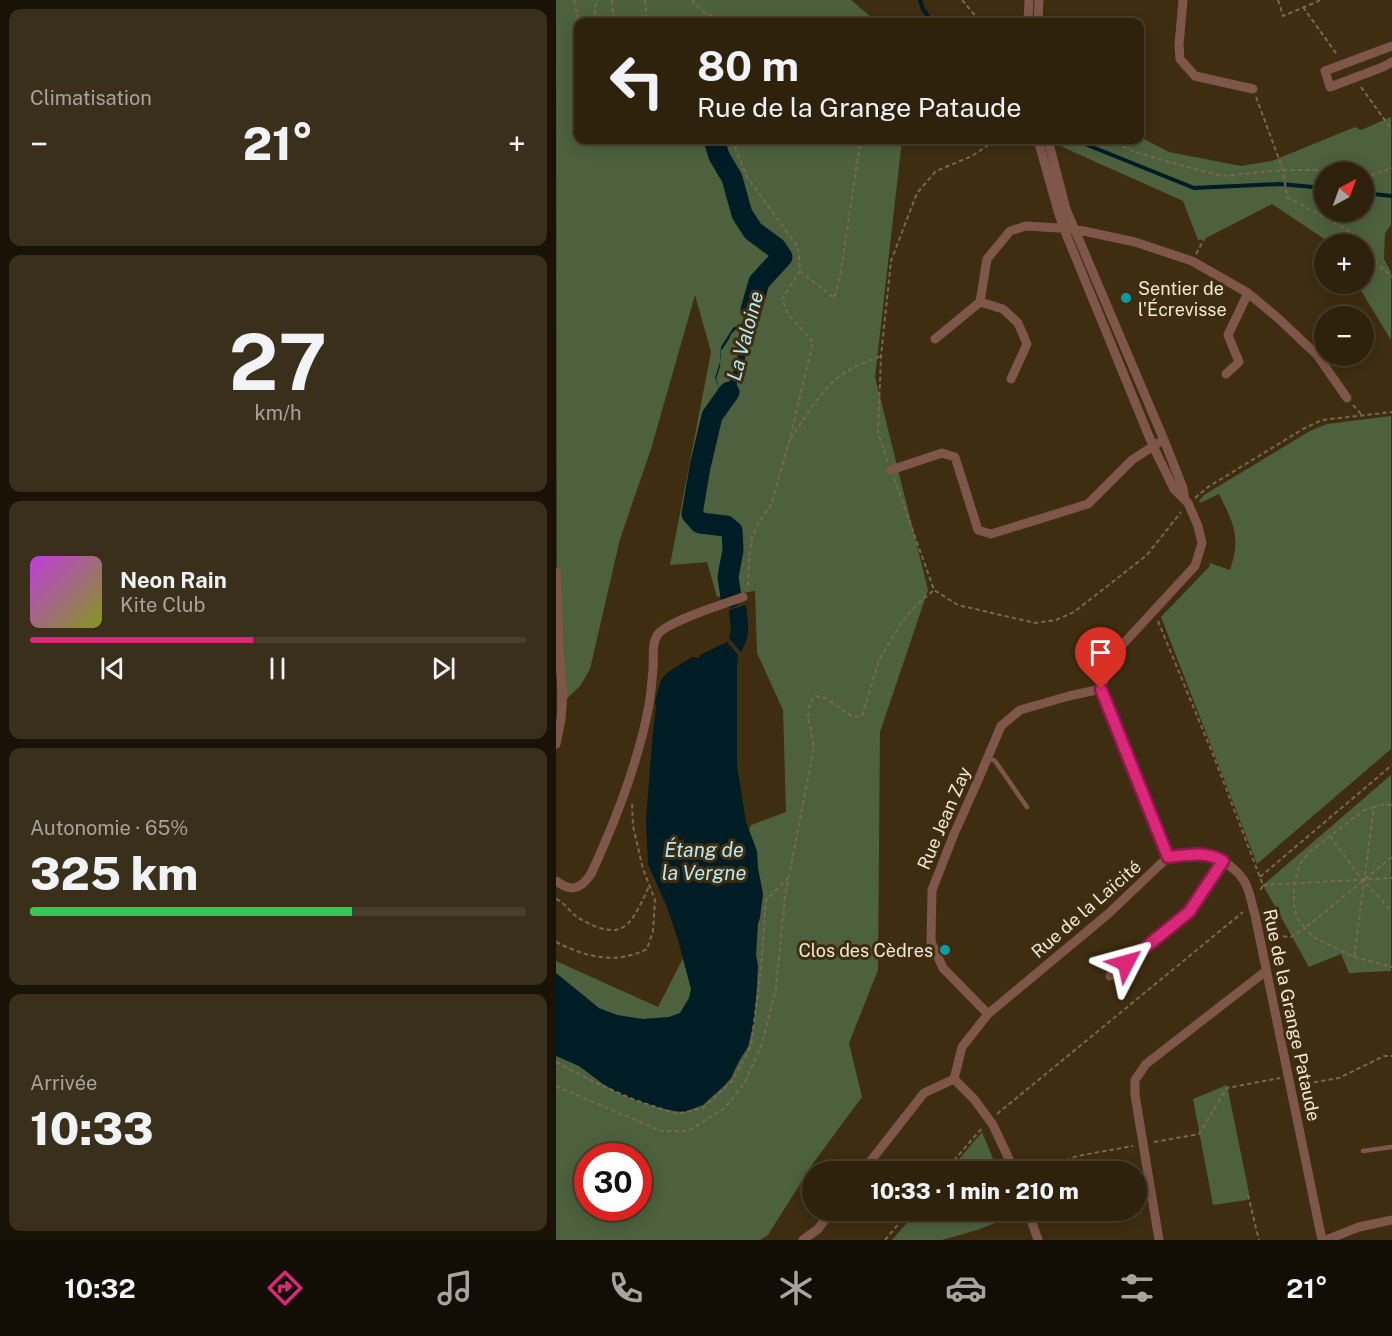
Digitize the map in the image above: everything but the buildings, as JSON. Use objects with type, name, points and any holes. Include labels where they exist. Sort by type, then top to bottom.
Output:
[{"type":"street","points":[[1028,18],[1029,0]]},
{"type":"street","points":[[1038,18],[1039,0]]},
{"type":"street","points":[[1183,0],[1180,59],[1195,76],[1253,89]]},
{"type":"street","points":[[1392,46],[1325,71],[1330,87],[1392,62]]},
{"type":"street","points":[[1039,144],[1058,211],[1069,229],[1164,440],[1183,488],[1186,502],[1198,526],[1202,543],[1195,566],[1111,656],[1101,689],[1168,857],[1198,854],[1213,856],[1223,861],[1189,912],[1110,976]]},
{"type":"street","points":[[1049,144],[1069,229],[1153,446],[1174,489],[1186,502]]},
{"type":"street","points":[[935,339],[980,302],[987,259],[1010,231],[1026,226],[1069,229],[1135,242],[1192,261],[1248,293],[1317,355],[1346,398]]},
{"type":"street","points":[[1226,374],[1239,362],[1228,334],[1248,293]]},
{"type":"street","points":[[980,302],[1003,309],[1018,323],[1027,344],[1011,380]]},
{"type":"street","points":[[891,470],[942,453],[955,457],[978,530],[991,534],[1088,504],[1132,459],[1164,440]]},
{"type":"street","points":[[556,572],[563,694],[556,744]]},
{"type":"street","points":[[556,880],[570,888],[585,883],[628,786],[642,740],[649,703],[656,637],[667,626],[743,597]]},
{"type":"street","name":"Rue Jean Zay","points":[[988,1014],[943,968],[931,942],[932,890],[1001,726],[1020,710],[1101,689]]},
{"type":"street","name":"Rue de la Laïcité","points":[[954,1079],[962,1047],[988,1014],[1108,914],[1168,857]]},
{"type":"street","name":"Rue de la Grange Pataude","points":[[1223,861],[1239,874],[1247,886],[1324,1240]]},
{"type":"street","points":[[1159,1240],[1135,1095],[1135,1080],[1146,1064],[1266,971]]},
{"type":"street","points":[[871,1161],[924,1093],[954,1079],[974,1099],[989,1120],[1010,1161]]},
{"type":"street","points":[[1324,1240],[1359,1227],[1392,1220]]},
{"type":"street","points":[[804,1240],[824,1221]]},
{"type":"street","points":[[1032,1221],[1038,1240]]},
{"type":"lane","points":[[988,757],[995,761],[1027,807]]},
{"type":"lane","points":[[1363,1151],[1392,1147]]},
{"type":"path","points":[[574,0],[578,18]]},
{"type":"path","points":[[596,18],[594,8],[598,0]]},
{"type":"path","points":[[612,0],[614,18]]},
{"type":"path","points":[[644,0],[646,18]]},
{"type":"path","points":[[692,0],[701,10],[714,18]]},
{"type":"path","points":[[962,0],[977,18]]},
{"type":"path","points":[[1278,0],[1283,16],[1321,0]]},
{"type":"path","points":[[1303,7],[1344,63]]},
{"type":"path","points":[[1355,78],[1392,130]]},
{"type":"path","points":[[1253,89],[1283,170],[1287,197],[1352,234]]},
{"type":"path","points":[[734,144],[747,177],[798,247],[800,271],[782,299],[788,314],[813,342],[789,442],[770,505],[752,537],[748,587],[743,597]]},
{"type":"path","points":[[800,271],[834,298],[840,277],[860,144]]},
{"type":"path","points":[[789,442],[810,408],[831,384],[850,369],[881,356],[891,261],[917,193],[936,171],[972,156],[989,144]]},
{"type":"path","points":[[1118,144],[1135,152],[1223,176],[1283,170],[1314,170]]},
{"type":"path","points":[[1374,174],[1392,168]]},
{"type":"path","points":[[1192,261],[1204,239]]},
{"type":"path","points":[[1374,261],[1392,278]]},
{"type":"path","points":[[1346,398],[1362,415]]},
{"type":"path","points":[[556,1086],[661,1131],[688,1131],[726,1107],[745,1082],[762,1044],[776,988],[785,896],[814,747],[808,716],[810,702],[816,696],[825,698],[853,717],[862,716],[879,660],[901,623],[916,605],[934,590],[958,605],[1035,623],[1056,620],[1074,612],[1147,555],[1186,502],[1208,487],[1303,429],[1322,420],[1392,412]]},
{"type":"path","points":[[954,1161],[989,1120],[1252,905],[1263,885],[1154,610]]},
{"type":"path","points":[[1260,877],[1392,765]]},
{"type":"path","points":[[556,942],[572,950],[616,958],[635,955],[647,949],[652,932],[655,900],[643,869],[633,826],[632,799],[628,786]]},
{"type":"path","points":[[1392,805],[1385,804],[1363,811],[1308,853],[1300,864],[1294,883],[1294,905],[1297,918],[1313,937],[1354,957],[1392,967]]},
{"type":"path","points":[[1354,957],[1374,807]]},
{"type":"path","points":[[1330,836],[1363,881],[1392,911]]},
{"type":"path","points":[[1259,935],[1291,937],[1392,857]]},
{"type":"path","points":[[556,1062],[635,1100],[677,1114],[703,1108],[733,1080],[751,1046],[761,968],[766,900],[789,877]]},
{"type":"path","points":[[1263,885],[1392,878]]},
{"type":"path","points":[[556,899],[576,916],[595,926],[614,931],[626,926],[635,914],[649,886]]},
{"type":"path","points":[[1291,1087],[1339,1078],[1384,1056],[1392,1056]]},
{"type":"path","points":[[1065,1161],[1077,1156],[1199,1134],[1227,1088],[1288,1076]]},
{"type":"path","points":[[1248,1195],[1259,1240]]},
{"type":"path","points":[[885,1240],[901,1221]]},
{"type":"green space","points":[[556,0],[851,0],[872,18],[574,18],[574,144],[902,144],[875,377],[928,590],[880,732],[878,970],[849,1043],[862,1097],[815,1161],[802,1161],[802,1181],[768,1235],[760,1240],[556,1240],[556,961],[658,1007],[751,825],[786,812],[783,710],[757,653],[755,591],[717,597],[707,562],[670,565],[711,352],[695,295],[651,449],[620,539],[590,669],[580,686],[557,708]]},
{"type":"green space","points":[[1391,117],[1391,225],[1385,233],[1384,259],[1391,272],[1391,340],[1374,312],[1374,306],[1370,306],[1363,294],[1374,294],[1374,234],[1317,234],[1272,204],[1198,240],[1183,201],[1058,144],[1144,144],[1144,139],[1169,152],[1241,166],[1272,161],[1355,127],[1361,130]]},
{"type":"green space","points":[[1391,416],[1391,749],[1257,864],[1161,617],[1209,567],[1210,563],[1230,570],[1235,539],[1229,514],[1219,494],[1200,503],[1204,495],[1310,431],[1327,424]]},
{"type":"green space","points":[[1391,775],[1391,971],[1349,973],[1341,954],[1309,967],[1263,885]]},
{"type":"green space","points":[[1227,1085],[1249,1193],[1247,1200],[1213,1205],[1193,1099]]},
{"type":"green space","points":[[982,1132],[994,1161],[957,1161]]},
{"type":"green space","points":[[908,1221],[1000,1221],[942,1240],[892,1240]]},
{"type":"water","points":[[715,144],[735,178],[745,216],[758,235],[742,214],[732,178],[719,156]]},
{"type":"water","points":[[760,236],[779,245],[782,257],[780,266],[775,276],[756,299],[744,363],[735,389],[716,421],[716,430],[697,499],[696,513],[699,517],[728,523],[736,532],[731,576],[734,597],[731,597],[728,577],[733,550],[732,531],[726,526],[700,523],[692,514],[700,467],[713,429],[709,403],[719,388],[720,392],[711,406],[718,400],[734,370],[739,347],[738,327],[721,351],[721,358],[720,357],[721,347],[733,328],[748,320],[753,296],[759,282],[779,259],[776,248]]},
{"type":"water","points":[[720,361],[716,379],[718,384],[715,378]]},
{"type":"water","points":[[746,605],[748,635],[741,652],[729,638],[731,628],[729,610]]},
{"type":"water","name":"Étang de la Vergne","points":[[727,642],[738,655],[737,766],[746,822],[757,851],[763,894],[758,923],[754,1022],[748,1047],[724,1086],[703,1105],[684,1112],[674,1111],[618,1093],[579,1066],[556,1056],[556,973],[599,1008],[617,1015],[643,1019],[669,1017],[680,1013],[689,998],[691,989],[678,940],[667,907],[648,864],[646,819],[655,701],[661,680],[668,672],[692,657],[699,658],[700,655]]},
{"type":"waterway","points":[[920,0],[929,18]]},
{"type":"waterway","name":"La Valoine","points":[[715,144],[719,156],[732,178],[742,214],[753,231],[776,248],[782,257],[759,282],[751,310]]},
{"type":"waterway","points":[[1085,144],[1194,188],[1280,184],[1314,187]]},
{"type":"waterway","points":[[1374,194],[1392,196]]},
{"type":"waterway","name":"La Valoine","points":[[729,392],[712,416],[692,514],[700,523],[726,526],[732,531],[733,550],[728,577],[731,597]]},
{"type":"place","name":"Sentier de l'Écrevisse","points":[[1126,298]]},
{"type":"place","name":"Clos des Cèdres","points":[[945,950]]},
{"type":"route","points":[[1101,689],[1168,857],[1198,854],[1213,856],[1223,861],[1189,912],[1126,963]]}]
